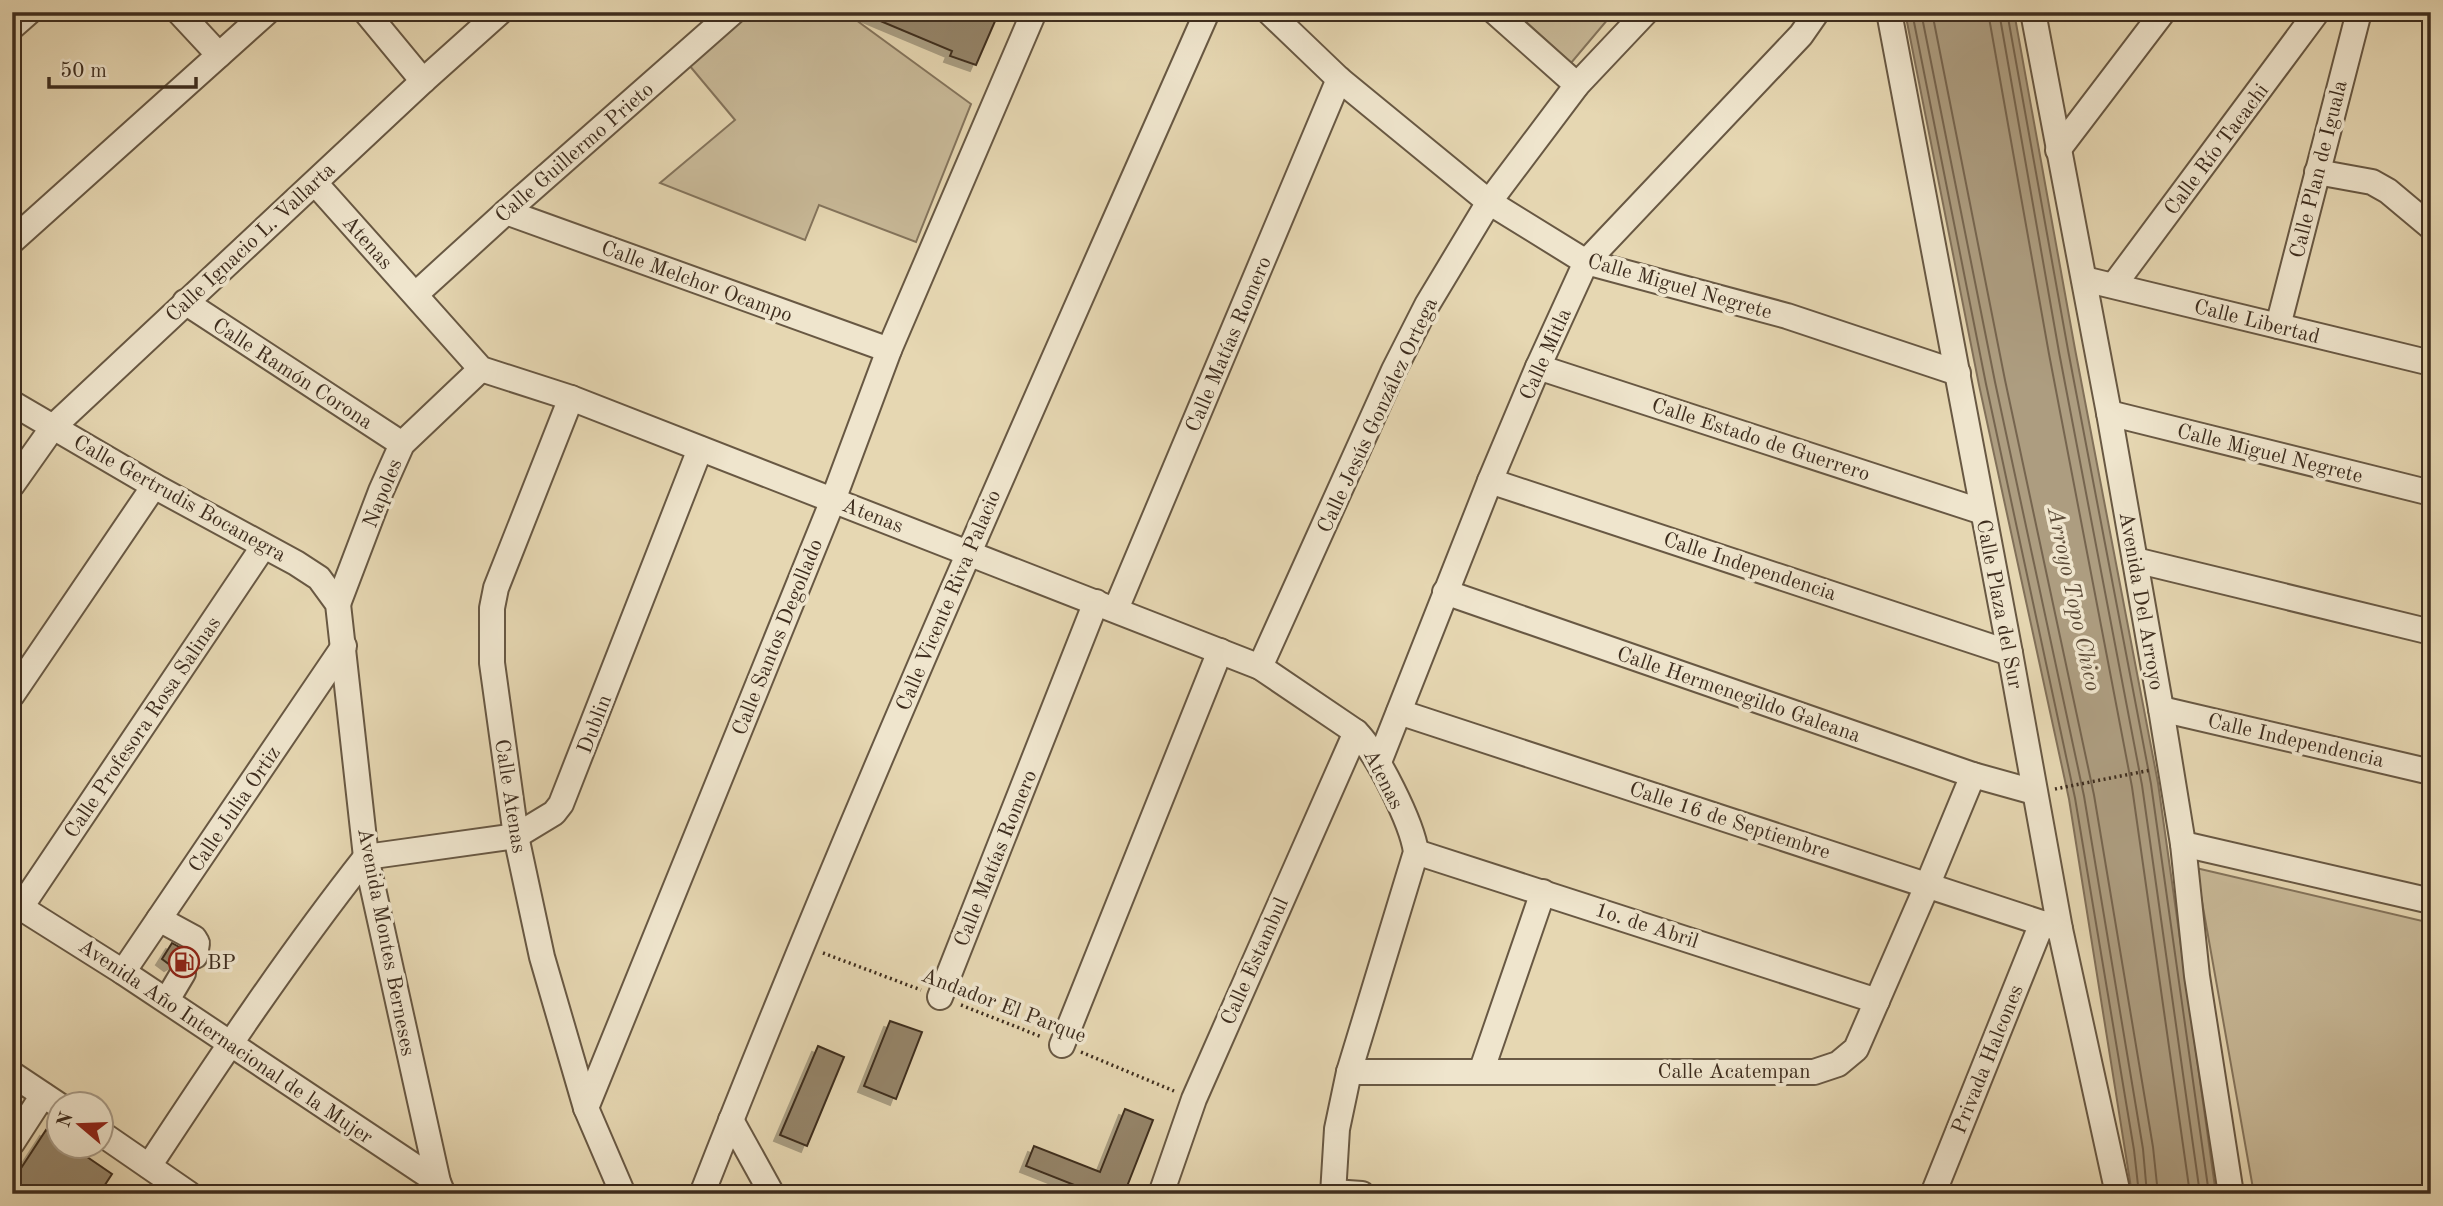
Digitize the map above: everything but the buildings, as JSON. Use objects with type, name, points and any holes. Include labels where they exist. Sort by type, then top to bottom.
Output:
[{"type":"street","points":[[12,27],[29,12]]},
{"type":"street","points":[[179,12],[219,55]]},
{"type":"street","points":[[12,241],[267,12]]},
{"type":"street","points":[[366,12],[423,81]]},
{"type":"street","name":"Calle Ignacio L. Vallarta","points":[[12,485],[53,426],[500,12]]},
{"type":"street","name":"Calle Guillermo Prieto","points":[[416,294],[733,12]]},
{"type":"street","name":"Calle Santos Degollado","points":[[586,1108],[833,499],[889,350],[1034,12]]},
{"type":"street","name":"Calle Vicente Riva Palacio","points":[[702,1194],[802,944],[968,552],[1207,12]]},
{"type":"street","name":"Calle Miguel Negrete","points":[[1269,12],[1339,79],[1489,202],[1586,262],[1787,316],[1958,373]]},
{"type":"street","points":[[1495,12],[1577,85]]},
{"type":"street","name":"Calle Jesús González Ortega","points":[[1260,667],[1410,337],[1489,202],[1577,85],[1646,12]]},
{"type":"street","name":"Calle Mitla","points":[[1379,762],[1490,481],[1586,262],[1801,35],[1817,12]]},
{"type":"street","name":"Calle Plaza del Sur","points":[[1889,12],[2010,653],[2043,791],[2051,926],[2118,1194]]},
{"type":"street","name":"Avenida Del Arroyo","points":[[2033,12],[2109,413],[2161,709],[2183,844],[2197,976],[2231,1194]]},
{"type":"street","points":[[2058,150],[2163,12]]},
{"type":"street","name":"Calle Río Tacachi","points":[[2114,285],[2317,12]]},
{"type":"street","name":"Calle Plan de Iguala","points":[[2278,326],[2358,12]]},
{"type":"street","name":"Calle Matías Romero","points":[[940,998],[1106,606],[1339,79]]},
{"type":"street","points":[[2317,172],[2372,182],[2388,191],[2431,227]]},
{"type":"street","name":"Atenas","points":[[315,183],[481,369],[571,398],[1260,667],[1356,732],[1366,742],[1379,762],[1413,838],[1416,852]]},
{"type":"street","name":"Calle Melchor Ocampo","points":[[506,212],[889,350]]},
{"type":"street","name":"Calle Libertad","points":[[2084,279],[2431,363]]},
{"type":"street","name":"Calle Ramón Corona","points":[[185,302],[402,444]]},
{"type":"street","name":"Calle Estado de Guerrero","points":[[1538,367],[1983,512]]},
{"type":"street","name":"Napoles","points":[[338,604],[402,444],[481,369]]},
{"type":"street","name":"Calle Atenas","points":[[571,398],[496,588],[492,608],[492,663],[516,836],[542,957],[586,1108],[623,1194]]},
{"type":"street","name":"Calle Gertrudis Bocanegra","points":[[12,403],[154,486],[296,563],[319,579],[338,604]]},
{"type":"street","name":"Calle Miguel Negrete","points":[[2109,413],[2431,493]]},
{"type":"street","name":"Dublin","points":[[366,857],[516,836],[554,813],[568,791],[700,449]]},
{"type":"street","name":"Calle Independencia","points":[[1490,481],[2010,653]]},
{"type":"street","points":[[12,695],[154,486]]},
{"type":"street","name":"Calle Profesora Rosa Salinas","points":[[17,904],[263,547]]},
{"type":"street","points":[[2135,560],[2431,632]]},
{"type":"street","name":"Calle Hermenegildo Galeana","points":[[1445,592],[1973,775],[2043,791]]},
{"type":"street","name":"Avenida Montes Berneses","points":[[338,604],[366,857],[436,1190]]},
{"type":"street","name":"Calle Julia Ortiz","points":[[123,972],[344,646]]},
{"type":"street","points":[[1062,1045],[1220,651]]},
{"type":"street","name":"Calle Independencia","points":[[2161,709],[2431,772]]},
{"type":"street","name":"Calle 16 de Septiembre","points":[[1399,712],[2051,926]]},
{"type":"street","name":"Calle Estambul","points":[[1161,1194],[1194,1099],[1356,732]]},
{"type":"street","name":"Calle Acatempan","points":[[1349,1072],[1814,1072],[1827,1069],[1847,1058],[1856,1049],[1973,775]]},
{"type":"street","points":[[2183,844],[2431,901]]},
{"type":"street","points":[[1362,1194],[1332,1193],[1337,1129],[1349,1072],[1416,852]]},
{"type":"street","name":"1o. de Abril","points":[[1416,852],[1877,1001]]},
{"type":"street","points":[[149,1166],[230,1042],[366,857]]},
{"type":"street","points":[[1481,1072],[1543,892]]},
{"type":"street","name":"Avenida Año Internacional de la Mujer","points":[[17,904],[230,1042],[436,1190]]},
{"type":"street","points":[[159,919],[194,938],[197,943],[189,965],[167,1000]]},
{"type":"street","name":"Privada Halcones","points":[[1933,1194],[2051,926]]},
{"type":"street","points":[[12,1074],[46,1097]]},
{"type":"street","points":[[12,1143],[46,1106]]},
{"type":"street","points":[[731,1120],[772,1194]]},
{"type":"street","points":[[116,1144],[189,1194]]},
{"type":"street","points":[[1177,1150],[1178,1194]]},
{"type":"path","points":[[2043,791],[2143,770]]},
{"type":"path","name":"Andador El Parque","points":[[802,944],[1194,1099]]},
{"type":"shaded area","points":[[746,12],[845,12],[971,104],[916,242],[819,205],[805,240],[660,183],[735,120],[689,65]]},
{"type":"shaded area","points":[[1515,12],[1614,12],[1571,63]]},
{"type":"shaded area","points":[[2196,868],[2431,923],[2431,1194],[2254,1194]]},
{"type":"water","name":"Arroyo Topo Chico","points":[[1905,12],[2014,12],[2158,783],[2216,1194],[2132,1194],[2069,799],[1979,385]]},
{"type":"place","name":"BP","points":[[184,962]]}]
